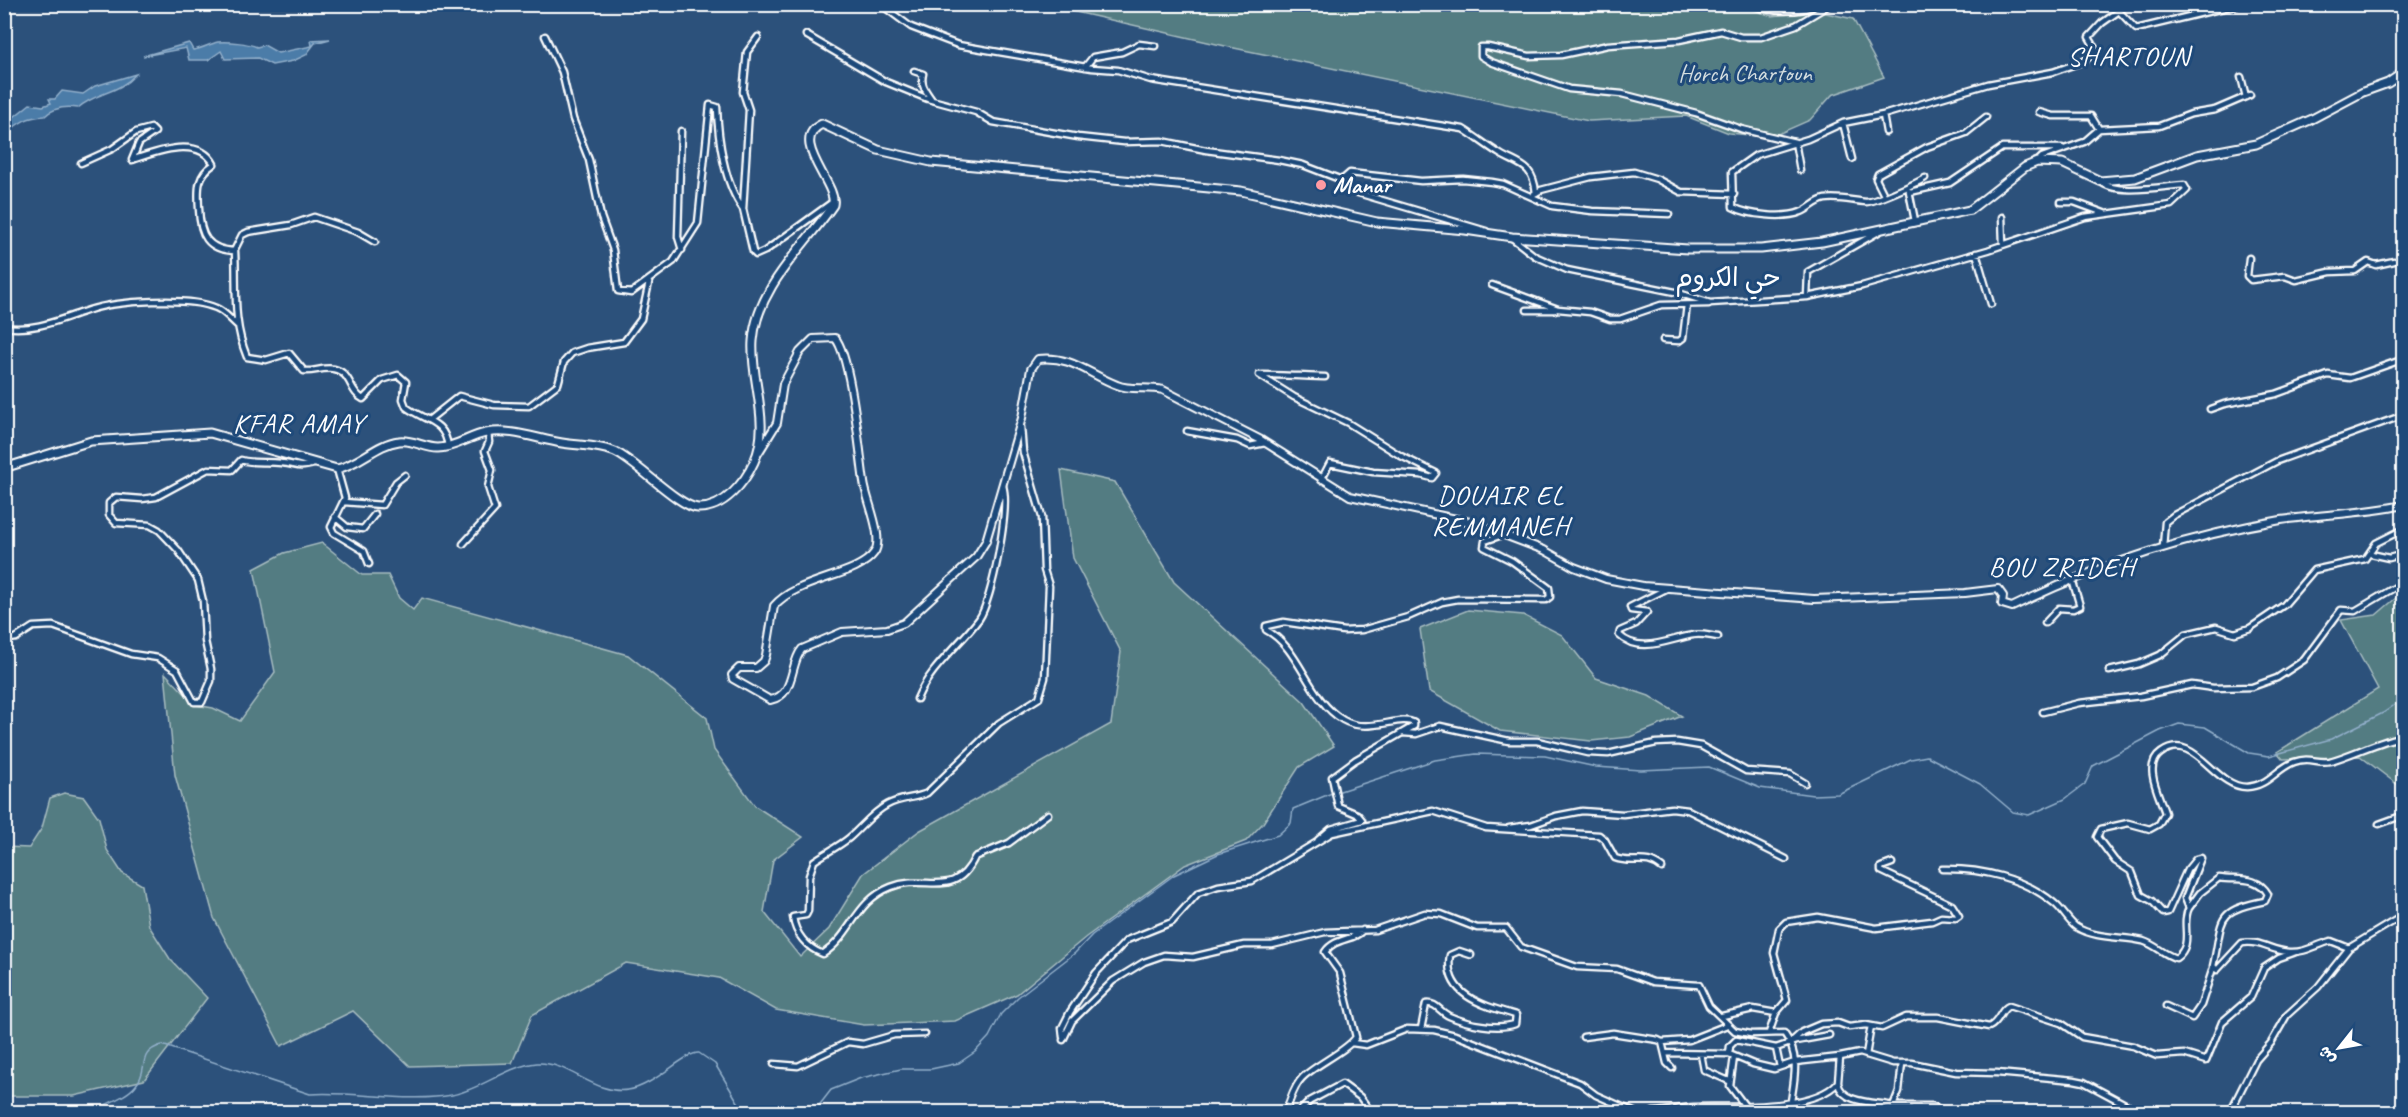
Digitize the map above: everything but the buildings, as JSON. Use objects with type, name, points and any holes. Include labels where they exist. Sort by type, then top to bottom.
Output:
[{"type":"main road","points":[[4,468],[91,441],[210,433],[337,469],[350,466],[385,445],[399,441],[424,447],[448,447],[488,432],[591,445],[615,452],[685,502],[698,508],[712,506],[731,494],[749,472],[759,452],[760,412],[753,348],[755,329],[772,287],[834,201],[834,194],[816,166],[811,151],[813,133],[822,124],[878,150],[931,162],[1241,191],[1377,222],[1512,237],[1688,249],[1761,249],[1822,242],[1970,210],[2025,167],[2037,162],[2062,164],[2100,181],[2135,178],[2197,155],[2256,144],[2301,124],[2362,92],[2388,83],[2403,72]]},
{"type":"street","points":[[880,4],[920,31],[958,45],[1084,67],[1118,70],[1151,80],[1464,129],[1501,155],[1529,169],[1534,195]]},
{"type":"street","points":[[1750,4],[1765,10],[1821,4]]},
{"type":"street","points":[[1795,142],[1741,129],[1696,113],[1622,94],[1569,89],[1491,62],[1481,56],[1479,51],[1481,47],[1488,47],[1529,56],[1561,55],[1608,45],[1679,40],[1721,31],[1741,37],[1761,37],[1796,25],[1831,4]]},
{"type":"street","points":[[2064,148],[2002,148],[1950,183],[1884,195],[1870,201],[1848,198],[1821,200],[1802,212],[1785,215],[1738,210],[1733,207],[1732,172],[1735,167],[1756,155],[1808,139],[1843,123],[1883,115],[1988,84],[2070,67],[2097,51],[2089,37],[2119,11],[2136,29],[2240,4]]},
{"type":"street","points":[[806,35],[886,82],[932,100],[976,112],[993,122],[1078,137],[1124,142],[1162,141],[1303,165],[1342,180],[1348,190],[1491,233]]},
{"type":"street","points":[[545,36],[562,72],[573,118],[589,160],[602,217],[613,250],[618,291],[631,293],[649,283],[674,262],[700,216],[710,105],[717,107],[724,159],[734,192],[743,209],[756,255],[765,251],[834,201]]},
{"type":"street","points":[[743,209],[749,110],[743,96],[746,57],[747,52],[758,38]]},
{"type":"street","points":[[1084,67],[1094,57],[1122,52],[1139,44],[1155,46]]},
{"type":"street","points":[[914,71],[923,74],[924,89],[932,100]]},
{"type":"street","points":[[2037,162],[2064,148],[2084,142],[2099,129],[2159,126],[2191,114],[2215,110],[2248,96],[2241,76]]},
{"type":"street","points":[[2038,112],[2053,116],[2091,116],[2099,129]]},
{"type":"street","points":[[1883,115],[1886,132]]},
{"type":"street","points":[[1884,195],[1876,179],[1878,174],[1927,147],[1966,134],[1986,117]]},
{"type":"street","points":[[1843,123],[1852,159]]},
{"type":"street","points":[[81,163],[108,151],[136,132],[152,128],[156,130],[155,132],[139,143],[132,160],[176,147],[202,153],[214,164],[203,175],[197,189],[198,224],[205,236],[221,250],[234,251]]},
{"type":"street","points":[[681,131],[678,237],[682,250]]},
{"type":"street","points":[[1795,142],[1800,170]]},
{"type":"street","points":[[1534,195],[1591,177],[1634,172],[1681,192],[1734,194]]},
{"type":"street","points":[[1342,180],[1350,173],[1421,181],[1463,179],[1492,182],[1534,195],[1552,206],[1670,214]]},
{"type":"street","points":[[1909,191],[1925,178]]},
{"type":"street","points":[[1527,310],[1558,309],[1590,312],[1618,319],[1652,307],[1807,297],[1862,285],[1976,253],[2085,217],[2170,205],[2187,190],[2187,186],[2127,189],[2106,187],[2100,181]]},
{"type":"street","points":[[1909,191],[1916,221]]},
{"type":"street","points":[[2061,202],[2074,202],[2108,214]]},
{"type":"street","points":[[375,242],[358,232],[314,217],[291,225],[242,235],[234,251],[236,254],[234,296],[238,326],[246,354],[250,359],[266,360],[289,353],[304,371],[327,369],[340,371],[348,377],[360,398],[369,396],[389,376],[398,375],[406,382],[403,399],[406,407],[442,428],[448,447]]},
{"type":"street","points":[[2002,217],[2003,244]]},
{"type":"street","points":[[1807,297],[1808,272],[1883,228]]},
{"type":"street","points":[[1512,237],[1535,256],[1567,270],[1675,292],[1710,303]]},
{"type":"street","points":[[1976,253],[1991,304]]},
{"type":"street","points":[[2249,258],[2247,276],[2251,279],[2285,276],[2296,280],[2330,272],[2355,271],[2368,262],[2376,265],[2394,261]]},
{"type":"street","points":[[430,419],[459,396],[495,405],[533,405],[558,384],[564,362],[572,353],[586,348],[624,342],[641,319],[649,283]]},
{"type":"street","points":[[1492,285],[1558,309]]},
{"type":"street","points":[[4,327],[46,325],[93,309],[179,301],[204,303],[219,309],[238,326]]},
{"type":"street","points":[[1663,340],[1679,341],[1683,338],[1687,305]]},
{"type":"street","points":[[759,452],[777,423],[783,384],[800,352],[813,339],[835,338],[843,356],[852,395],[865,496],[878,542],[874,554],[863,563],[794,591],[774,606],[764,661],[756,668],[739,668],[732,675],[734,679],[770,700],[778,697],[787,687],[802,649],[842,632],[887,629],[904,623],[948,585],[983,548],[1004,486],[1022,418],[1031,369],[1038,359],[1053,357],[1069,360],[1119,387],[1152,387],[1163,390],[1265,443],[1350,496],[1470,522],[1505,534],[1606,579],[1668,588],[1825,599],[1998,590],[2003,596],[2002,604],[2012,607],[2072,579],[2163,547],[2213,533],[2403,505]]},
{"type":"street","points":[[2210,409],[2276,394],[2328,375],[2350,378],[2403,358]]},
{"type":"street","points":[[1321,480],[1329,463],[1373,472],[1421,475],[1432,478],[1437,473],[1401,456],[1348,423],[1294,397],[1259,375],[1264,373],[1287,378],[1325,377]]},
{"type":"street","points":[[2163,547],[2164,522],[2174,515],[2277,461],[2403,415]]},
{"type":"street","points":[[1022,418],[1023,452],[1042,517],[1044,570],[1049,586],[1044,687],[1036,700],[999,723],[927,793],[920,796],[907,796],[887,805],[870,816],[849,838],[814,861],[809,876],[808,911],[806,915],[793,916],[795,928],[812,950],[823,954],[835,946],[863,904],[891,886],[913,883],[947,884],[960,879],[975,857],[1009,843],[1048,814]]},
{"type":"street","points":[[1187,431],[1237,440],[1250,446],[1265,443]]},
{"type":"street","points":[[463,544],[495,509],[488,487],[492,470],[485,452],[489,442],[488,432]]},
{"type":"street","points":[[4,640],[10,640],[40,625],[60,627],[131,654],[158,658],[177,670],[194,702],[202,702],[211,681],[211,669],[205,641],[204,610],[198,580],[162,533],[150,525],[116,523],[109,515],[109,503],[116,497],[142,499],[156,497],[208,470],[232,470],[241,460],[259,464],[282,463],[298,468],[314,464]]},
{"type":"street","points":[[337,469],[344,502],[331,525],[332,530],[364,551],[369,564]]},
{"type":"street","points":[[344,502],[382,506],[396,482],[405,475]]},
{"type":"street","points":[[917,699],[928,677],[982,614],[1001,545],[1004,486]]},
{"type":"street","points":[[335,517],[347,527],[363,529],[375,514]]},
{"type":"street","points":[[2109,671],[2139,664],[2160,655],[2186,634],[2216,627],[2235,633],[2250,628],[2284,605],[2314,570],[2365,559],[2371,554],[2376,543],[2403,529]]},
{"type":"street","points":[[1318,840],[1331,829],[1362,820],[1357,814],[1338,806],[1332,777],[1337,771],[1414,726],[1411,720],[1356,727],[1340,719],[1312,689],[1281,640],[1266,630],[1266,626],[1284,622],[1344,631],[1362,630],[1408,617],[1442,602],[1458,599],[1546,600],[1550,597],[1549,588],[1512,561],[1484,547],[1483,544],[1493,536],[1505,534]]},
{"type":"street","points":[[2371,554],[2389,558],[2403,555]]},
{"type":"street","points":[[2045,623],[2059,608],[2073,609],[2080,606],[2072,579]]},
{"type":"street","points":[[2043,712],[2079,703],[2171,691],[2192,685],[2213,688],[2252,687],[2277,678],[2304,660],[2341,610],[2355,611],[2403,582]]},
{"type":"street","points":[[1668,588],[1630,607],[1631,610],[1647,612],[1636,624],[1620,631],[1619,635],[1627,643],[1652,645],[1696,634],[1718,637]]},
{"type":"street","points":[[1403,733],[1416,734],[1440,726],[1509,741],[1537,741],[1588,753],[1608,754],[1656,743],[1677,742],[1701,746],[1746,771],[1790,774],[1805,783]]},
{"type":"street","points":[[2189,908],[2185,898],[2201,858],[2196,859],[2187,870],[2168,912],[2163,913],[2152,901],[2141,895],[2132,872],[2115,861],[2097,837],[2101,829],[2128,824],[2150,829],[2159,824],[2165,813],[2153,772],[2154,761],[2160,753],[2172,746],[2186,749],[2226,782],[2249,787],[2269,781],[2284,767],[2302,759],[2313,758],[2326,762],[2371,748],[2385,740],[2403,736]]},
{"type":"street","points":[[1504,829],[1531,825],[1556,816],[1582,811],[1623,814],[1672,808],[1688,810],[1786,859]]},
{"type":"street","points":[[1662,868],[1648,860],[1625,861],[1615,858],[1610,854],[1605,840],[1599,835],[1478,826],[1433,811],[1332,833],[1252,881],[1218,886],[1198,893],[1172,922],[1127,940],[1096,972],[1070,1012],[1062,1028],[1063,1040],[1072,1021],[1098,994],[1131,970],[1156,957],[1172,955],[1193,957],[1244,945],[1272,945],[1325,932],[1382,928],[1414,915],[1430,913],[1448,916],[1477,928],[1504,927],[1511,931],[1521,947],[1577,967],[1617,969],[1653,982],[1699,985],[1709,1006],[1722,1016],[1727,1025],[1747,1034],[1784,1033],[1790,1043],[1797,1071],[1791,1101]]},
{"type":"street","points":[[2379,824],[2403,815]]},
{"type":"street","points":[[1769,1033],[1776,1013],[1787,1000],[1774,953],[1779,929],[1786,922],[1818,917],[1876,928],[1959,916],[1957,910],[1941,898],[1881,871],[1881,867],[1892,863]]},
{"type":"street","points":[[1942,868],[1984,872],[2022,884],[2050,900],[2076,927],[2114,938],[2142,941],[2176,958],[2182,953],[2188,940],[2186,914],[2200,893],[2219,878],[2249,880],[2260,884],[2268,894],[2265,901],[2235,907],[2222,921],[2213,968],[2201,1005],[2192,1018],[2166,1006]]},
{"type":"street","points":[[2230,1113],[2256,1060],[2271,1043],[2280,1023],[2293,1007],[2318,987],[2349,948],[2403,915]]},
{"type":"street","points":[[1284,1113],[1301,1079],[1352,1043],[1356,1037],[1340,974],[1325,952],[1342,938],[1356,937],[1363,930]]},
{"type":"street","points":[[1790,1043],[1807,1029],[1821,1024],[1838,1023],[1849,1027],[1882,1028],[1902,1018],[1922,1017],[1989,1027],[1998,1021],[2006,1007],[2012,1006],[2061,1023],[2082,1037],[2133,1046],[2157,1056],[2184,1054],[2206,1061],[2222,1022],[2236,1007],[2251,996],[2264,968],[2279,958],[2331,941],[2349,948]]},
{"type":"street","points":[[2213,968],[2219,969],[2235,948],[2242,943],[2255,942],[2276,950],[2296,952]]},
{"type":"street","points":[[1421,1029],[1426,1004],[1429,1003],[1436,1005],[1439,1011],[1460,1020],[1497,1026],[1515,1024],[1516,1016],[1458,991],[1452,982],[1450,955],[1459,951],[1471,955]]},
{"type":"street","points":[[1722,1016],[1754,1009],[1776,1013]]},
{"type":"street","points":[[1583,1037],[1613,1033],[1662,1042],[1689,1040],[1727,1025]]},
{"type":"street","points":[[1866,1055],[1871,1026]]},
{"type":"street","points":[[1352,1043],[1366,1045],[1407,1029],[1455,1035],[1580,1083],[1600,1097],[1618,1103],[1634,1113]]},
{"type":"street","points":[[774,1064],[798,1066],[848,1042],[863,1044],[894,1035],[925,1034]]},
{"type":"street","points":[[1729,1054],[1730,1046],[1736,1040],[1776,1048],[1829,1035]]},
{"type":"street","points":[[1662,1042],[1672,1068]]},
{"type":"street","points":[[1776,1048],[1780,1067]]},
{"type":"street","points":[[1665,1053],[1729,1054],[1766,1068],[1854,1053],[1893,1063],[1923,1064],[1956,1072],[2016,1074],[2084,1082],[2140,1113]]},
{"type":"street","points":[[1701,1054],[1704,1070],[1729,1081]]},
{"type":"street","points":[[1840,1056],[1838,1082],[1841,1091],[1851,1098],[1893,1106],[1933,1106],[1946,1113]]},
{"type":"street","points":[[1734,1057],[1729,1081],[1734,1092],[1746,1106]]},
{"type":"street","points":[[1893,1106],[1899,1091],[1902,1063]]},
{"type":"street","points":[[1653,1113],[1738,1110],[1746,1106],[1791,1101],[1818,1095],[1838,1082]]},
{"type":"street","points":[[1299,1113],[1310,1101],[1341,1084],[1360,1096],[1371,1113]]},
{"type":"green space","name":"Horch Chartoun","points":[[1736,4],[1772,16],[1817,11],[1853,19],[1884,77],[1832,95],[1810,120],[1771,137],[1729,133],[1686,116],[1589,121],[1234,48],[1045,5]]},
{"type":"green space","points":[[1061,470],[1115,482],[1174,582],[1304,702],[1334,746],[1299,767],[1263,823],[1246,841],[1185,865],[1086,937],[1017,994],[955,1021],[864,1025],[776,1010],[719,978],[626,963],[532,1015],[512,1063],[410,1066],[353,1011],[281,1046],[214,918],[175,775],[165,673],[196,705],[213,708],[240,721],[275,672],[254,569],[284,553],[322,543],[362,575],[388,575],[399,598],[413,610],[422,598],[628,655],[707,718],[714,750],[755,806],[803,837],[773,860],[764,912],[800,957],[829,929],[863,874],[919,831],[1111,724],[1121,652],[1073,558]]},
{"type":"green space","points":[[2403,592],[2403,779],[2398,785],[2360,756],[2283,759],[2277,752],[2378,689],[2341,620],[2376,615]]},
{"type":"green space","points":[[1468,610],[1523,615],[1562,635],[1596,678],[1649,696],[1682,716],[1630,737],[1591,741],[1500,731],[1429,691],[1420,629]]},
{"type":"green space","points":[[64,793],[84,797],[99,818],[107,850],[122,873],[142,885],[149,926],[170,959],[207,998],[144,1080],[74,1096],[5,1096],[5,847],[29,848],[42,828],[50,798]]},
{"type":"water","points":[[330,39],[315,43],[306,55],[293,61],[272,65],[258,58],[225,59],[221,51],[208,60],[189,60],[186,48],[143,56],[189,43],[193,50],[222,42],[243,43],[257,47],[264,45],[278,53],[312,46],[311,40]]},
{"type":"water","points":[[136,74],[122,86],[92,98],[78,108],[56,109],[45,116],[23,121],[5,134],[5,121],[10,120],[30,104],[43,106],[51,103],[49,99],[55,99],[62,91],[83,94],[95,86]]},
{"type":"waterway","points":[[1337,792],[1435,760],[1476,754],[1545,756],[1596,767],[1641,770],[1709,767],[1760,788],[1813,795],[1838,794],[1911,759],[1927,756],[1980,784],[2013,812],[2029,815],[2065,799],[2085,784],[2093,766],[2160,731],[2179,724],[2205,727],[2249,753],[2269,756],[2331,739],[2383,713],[2396,704],[2404,690]]},
{"type":"waterway","points":[[814,1112],[831,1090],[861,1078],[901,1069],[931,1069],[959,1063],[975,1052],[989,1037],[1001,1014],[1018,997],[1075,953],[1092,935],[1174,875],[1218,854],[1278,835],[1291,823],[1293,809],[1332,793]]},
{"type":"waterway","points":[[92,1112],[122,1097],[132,1089],[140,1079],[149,1052],[162,1045],[310,1094],[417,1098],[463,1092],[515,1068],[537,1063],[560,1067],[604,1088],[628,1090],[648,1083],[686,1058],[699,1053],[715,1064],[744,1112]]},
{"type":"place","name":"Manar","points":[[1321,185]]},
{"type":"district","name":"SHARTOUN","points":[[2129,56]]},
{"type":"district","name":"حي الكروم","points":[[1728,277]]},
{"type":"district","name":"KFAR AMAY","points":[[299,423]]},
{"type":"district","name":"DOUAIR EL REMMANEH","points":[[1501,510]]},
{"type":"district","name":"BOU ZRIDEH","points":[[2062,567]]}]
